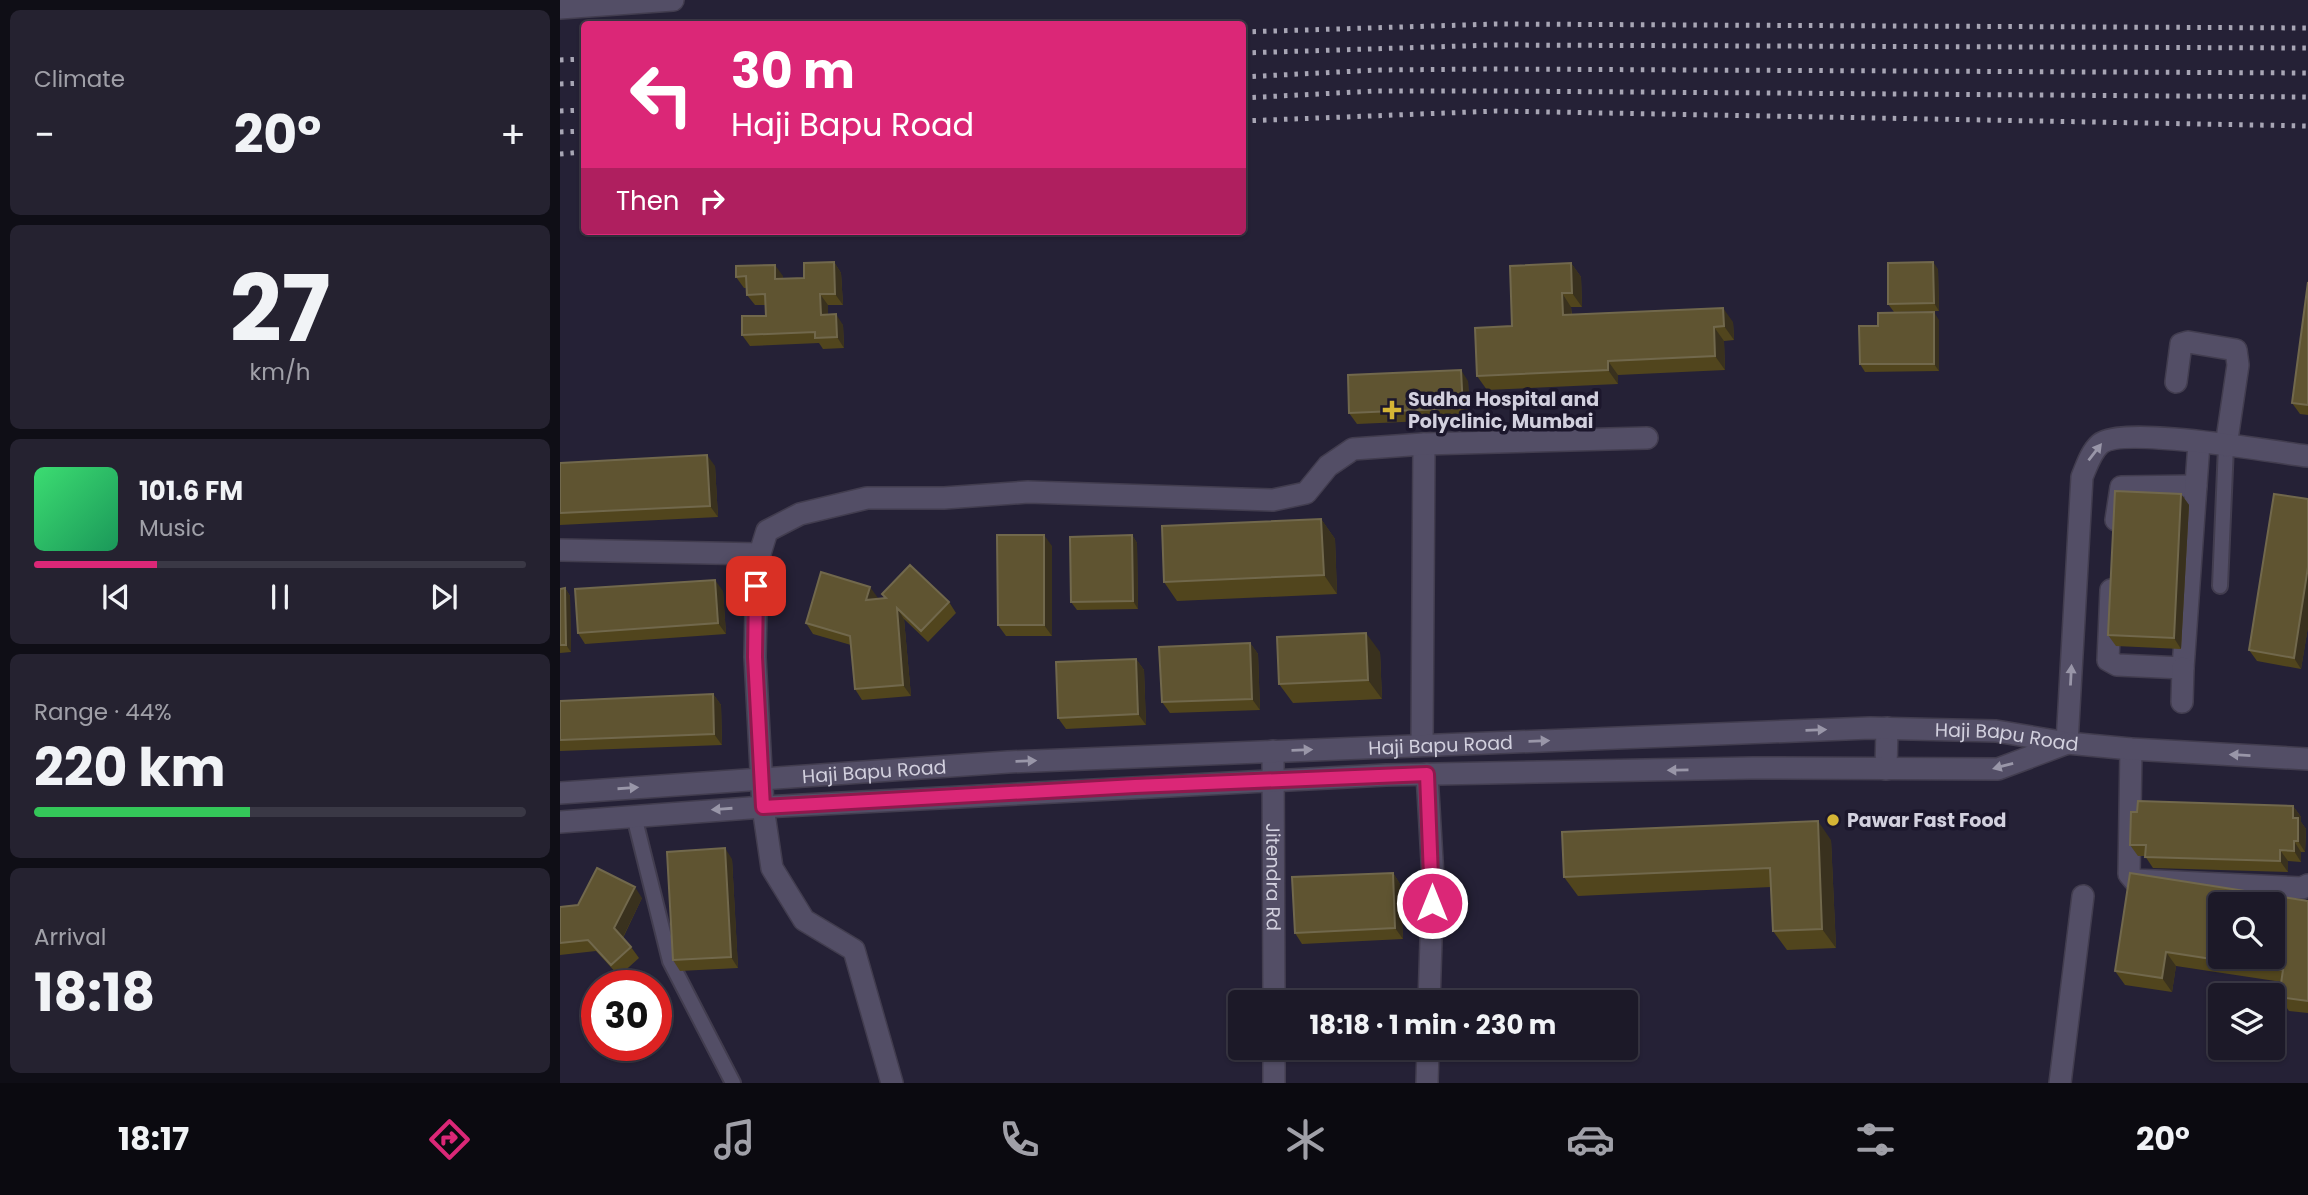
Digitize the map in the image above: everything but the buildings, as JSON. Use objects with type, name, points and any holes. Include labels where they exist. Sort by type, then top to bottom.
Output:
[{"type":"street","points":[[560,8],[673,0]]},
{"type":"street","points":[[2176,382],[2181,344],[2188,342],[2235,350],[2238,365],[2227,446]]},
{"type":"street","points":[[2308,456],[2134,435],[2101,443],[2089,458],[2082,477],[2067,743],[2308,759]]},
{"type":"street","points":[[892,1083],[854,950],[804,920],[772,868],[763,807],[755,657],[757,563],[767,531],[800,514],[866,499],[944,498],[1028,492],[1273,500],[1306,493],[1328,466],[1353,449],[1424,444],[1647,438]]},
{"type":"street","points":[[2182,702],[2199,443]]},
{"type":"street","points":[[1404,774],[1413,746],[1424,444]]},
{"type":"street","points":[[2115,535],[2121,487],[2196,486]]},
{"type":"street","points":[[560,550],[760,554]]},
{"type":"street","points":[[2112,575],[2108,660],[2117,665],[2183,668]]},
{"type":"street","points":[[1886,769],[1887,728]]},
{"type":"street","name":"Haji Bapu Road","points":[[560,793],[1109,758],[1887,728],[1996,731],[2067,743]]},
{"type":"street","points":[[1780,732],[1780,768]]},
{"type":"street","points":[[1723,734],[1725,769]]},
{"type":"street","points":[[1571,739],[1571,771]]},
{"type":"street","name":"Haji Bapu Road","points":[[560,822],[763,807],[1111,787],[1404,774],[1780,768],[1998,769],[2067,743]]},
{"type":"street","points":[[2131,749],[2129,874],[2134,880],[2302,888],[2308,885]]},
{"type":"street","name":"Jitendra Rd","points":[[1273,751],[1274,990]]},
{"type":"street","points":[[1109,758],[1111,787]]},
{"type":"street","points":[[989,764],[990,794]]},
{"type":"street","points":[[1427,774],[1433,878],[1429,990]]},
{"type":"street","points":[[2060,1083],[2083,896]]},
{"type":"street","points":[[1274,1060],[1275,1083]]},
{"type":"street","points":[[1427,1083],[1428,1060]]},
{"type":"lane","points":[[2220,586],[2227,446]]},
{"type":"lane","points":[[634,816],[670,961],[733,1083]]},
{"type":"railway","points":[[1246,32],[1496,24],[2308,28]]},
{"type":"railway","points":[[1246,53],[1494,45],[2308,48]]},
{"type":"railway","points":[[560,60],[581,59]]},
{"type":"railway","points":[[1246,77],[1377,70],[1495,69],[2308,73]]},
{"type":"railway","points":[[560,84],[581,83]]},
{"type":"railway","points":[[1246,98],[1375,91],[2308,97]]},
{"type":"railway","points":[[560,111],[581,110]]},
{"type":"railway","points":[[1246,121],[1497,111],[2308,126]]},
{"type":"railway","points":[[560,132],[581,131]]},
{"type":"railway","points":[[560,154],[581,152]]},
{"type":"place","name":"Sudha Hospital and Polyclinic, Mumbai","points":[[1392,410]]},
{"type":"place","name":"Pawar Fast Food","points":[[1833,820]]},
{"type":"route","points":[[756,586],[755,657],[763,807],[1135,786],[1427,774],[1432,903]]}]
